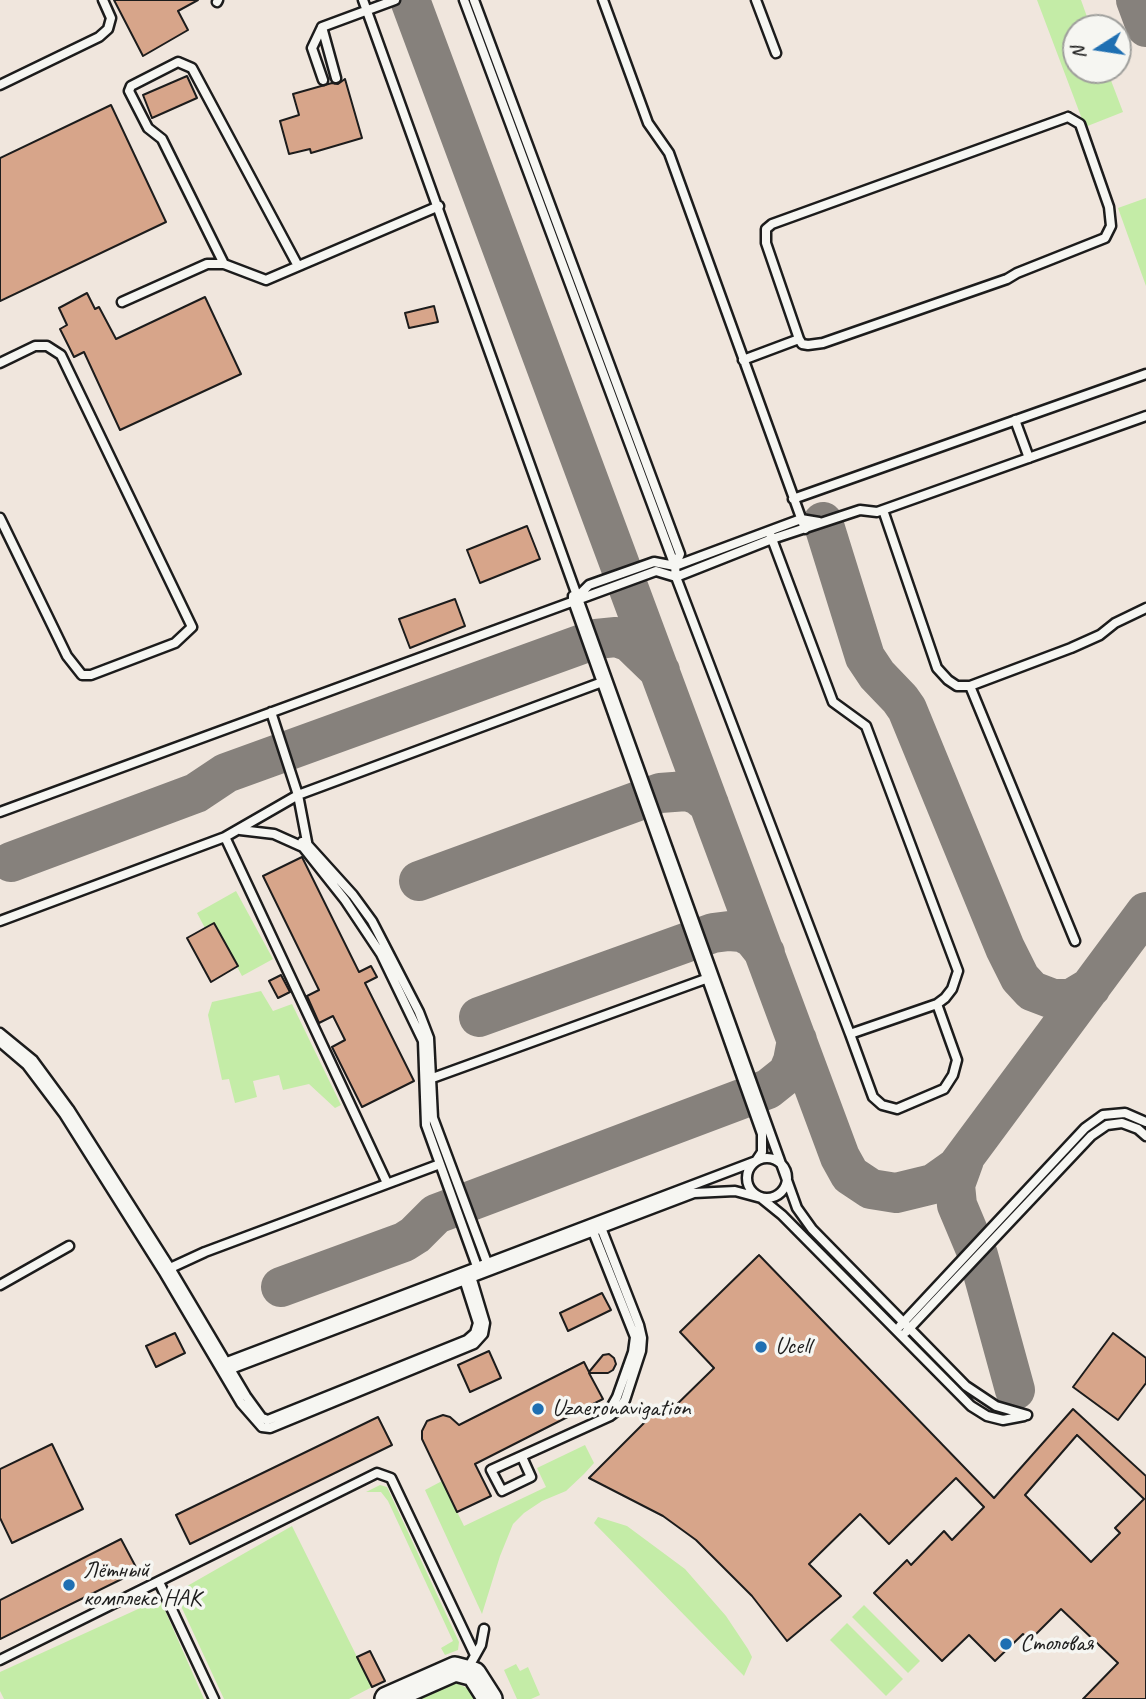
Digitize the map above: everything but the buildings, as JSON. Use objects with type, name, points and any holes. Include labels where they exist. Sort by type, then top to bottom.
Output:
[{"type":"main road","points":[[387,1699],[471,1663],[490,1699]]},
{"type":"lane","points":[[0,85],[99,37],[107,29],[111,18],[103,0]]},
{"type":"lane","points":[[363,0],[573,582],[604,681],[710,977],[762,1134],[763,1149],[748,1171],[747,1184],[755,1195],[782,1214],[971,1406],[987,1416],[1003,1420],[1027,1415],[996,1406],[966,1387],[805,1222],[797,1208],[710,977]]},
{"type":"lane","points":[[323,80],[312,48],[322,27],[395,0]]},
{"type":"lane","points":[[464,0],[676,566]]},
{"type":"lane","points":[[474,0],[680,554],[676,577],[873,1097],[882,1105],[897,1109],[944,1089],[953,1075],[957,1060],[937,1004]]},
{"type":"lane","points":[[603,0],[648,123],[666,147],[676,171],[805,529]]},
{"type":"lane","points":[[756,0],[776,52]]},
{"type":"lane","points":[[322,27],[336,78]]},
{"type":"lane","points":[[224,264],[162,139],[148,128],[129,91],[131,86],[178,62],[192,68],[298,266]]},
{"type":"lane","points":[[1063,118],[1073,118],[1080,124],[1110,207],[1111,226],[1105,238],[1007,279],[823,342],[808,345],[802,344],[799,339],[766,243],[766,229],[772,224],[1063,118]]},
{"type":"lane","points":[[122,302],[207,264],[224,264],[267,280],[439,206]]},
{"type":"lane","points":[[743,360],[799,339]]},
{"type":"lane","points":[[0,363],[35,346],[47,346],[61,355],[192,627],[175,643],[91,675],[82,675],[67,656],[0,518]]},
{"type":"lane","points":[[793,499],[1146,374]]},
{"type":"lane","points":[[576,598],[589,585],[654,562],[676,566],[771,535],[805,529],[860,509],[877,512],[1146,416]]},
{"type":"lane","points":[[1014,420],[1029,458]]},
{"type":"lane","points":[[883,510],[937,668],[957,686],[970,686],[1090,640],[1115,622],[1146,608]]},
{"type":"lane","points":[[0,811],[576,598],[656,571],[676,577],[801,519],[823,522]]},
{"type":"lane","points":[[771,535],[833,702],[866,726],[958,971],[956,982],[945,998],[937,1004],[850,1034]]},
{"type":"lane","points":[[0,921],[225,837],[298,795],[604,681]]},
{"type":"lane","points":[[970,686],[1075,941]]},
{"type":"lane","points":[[271,712],[298,795],[306,843],[314,861]]},
{"type":"lane","points":[[0,1033],[33,1060],[69,1109],[225,1367],[262,1418],[268,1419],[467,1340],[475,1333],[478,1323],[471,1274],[440,1164],[426,1125],[429,1038],[372,921],[353,895],[306,843],[274,834],[240,830]]},
{"type":"lane","points":[[274,834],[303,847],[365,926],[381,954],[423,1041],[433,1118],[489,1267]]},
{"type":"lane","points":[[225,837],[387,1184]]},
{"type":"lane","points":[[428,1079],[710,977]]},
{"type":"lane","points":[[0,1042],[27,1065],[64,1114],[167,1269]]},
{"type":"lane","points":[[899,1334],[1085,1128],[1103,1115],[1125,1113],[1146,1122]]},
{"type":"lane","points":[[906,1326],[1091,1136],[1107,1125],[1122,1123],[1138,1129],[1146,1136]]},
{"type":"lane","points":[[225,1367],[596,1226],[756,1161],[774,1159],[786,1173],[785,1187],[768,1198],[735,1191],[704,1191],[596,1226]]},
{"type":"lane","points":[[167,1269],[205,1252],[440,1164]]},
{"type":"lane","points":[[522,1457],[531,1477],[502,1491],[491,1470],[602,1420],[617,1397],[635,1340],[596,1226]]},
{"type":"lane","points":[[0,1285],[69,1246]]},
{"type":"lane","points":[[987,1416],[996,1406]]},
{"type":"lane","points":[[0,1660],[367,1476],[382,1473],[391,1478],[471,1663]]},
{"type":"lane","points":[[159,1582],[214,1699]]},
{"type":"lane","points":[[471,1663],[481,1645],[484,1629]]},
{"type":"green space","points":[[1037,0],[1081,0],[1086,14],[1062,14],[1062,66]]},
{"type":"green space","points":[[1069,84],[1112,84],[1123,112],[1085,127]]},
{"type":"green space","points":[[1146,198],[1146,286],[1118,208]]},
{"type":"green space","points":[[236,891],[273,959],[242,976],[214,924],[205,928],[197,913]]},
{"type":"green space","points":[[261,991],[273,1011],[292,1004],[341,1105],[335,1108],[309,1084],[283,1090],[279,1075],[253,1081],[257,1097],[235,1103],[229,1079],[222,1080],[208,1015],[212,1002]]},
{"type":"green space","points":[[585,1445],[594,1463],[584,1474],[566,1491],[542,1501],[513,1524],[482,1614],[425,1490],[442,1481],[464,1526],[546,1487],[537,1468]]},
{"type":"green space","points":[[380,1485],[387,1487],[459,1642],[458,1650],[445,1655],[441,1648],[453,1641],[388,1501],[381,1492],[366,1492]]},
{"type":"green space","points":[[598,1517],[627,1526],[685,1569],[726,1616],[748,1649],[752,1657],[744,1676],[594,1523]]},
{"type":"green space","points":[[292,1526],[372,1687],[349,1699],[224,1699],[175,1593]]},
{"type":"green space","points":[[160,1599],[204,1699],[4,1699],[0,1691],[0,1672]]},
{"type":"green space","points":[[864,1605],[920,1661],[908,1673],[852,1617]]},
{"type":"green space","points":[[847,1623],[903,1679],[886,1696],[830,1640]]},
{"type":"green space","points":[[516,1664],[520,1671],[528,1667],[540,1695],[531,1699],[517,1699],[504,1670]]},
{"type":"green space","points":[[456,1683],[467,1688],[476,1699],[415,1699],[447,1685]]},
{"type":"taxiway","points":[[410,0],[840,1157],[850,1175],[871,1189],[896,1193],[933,1184],[957,1167],[1146,912]]},
{"type":"taxiway","points":[[1136,0],[1146,27]]},
{"type":"taxiway","points":[[823,522],[865,657],[907,709],[1005,948],[1020,978],[1032,991],[1053,999],[1071,999],[1091,987]]},
{"type":"taxiway","points":[[11,862],[196,793],[226,773],[596,639],[616,637],[630,642],[660,671]]},
{"type":"taxiway","points":[[419,881],[660,793],[687,791],[698,795],[709,804]]},
{"type":"taxiway","points":[[479,1017],[713,933],[742,932],[753,938],[765,953]]},
{"type":"taxiway","points":[[281,1287],[404,1242],[436,1214],[768,1089],[788,1073],[797,1040]]},
{"type":"taxiway","points":[[964,1160],[955,1185],[957,1205],[978,1255],[1015,1390]]},
{"type":"place","name":"Ucell","points":[[761,1347]]},
{"type":"place","name":"Uzaeronavigation","points":[[538,1409]]},
{"type":"place","name":"Лётный комплекс НАК","points":[[69,1585]]},
{"type":"place","name":"Столовая","points":[[1006,1644]]}]
